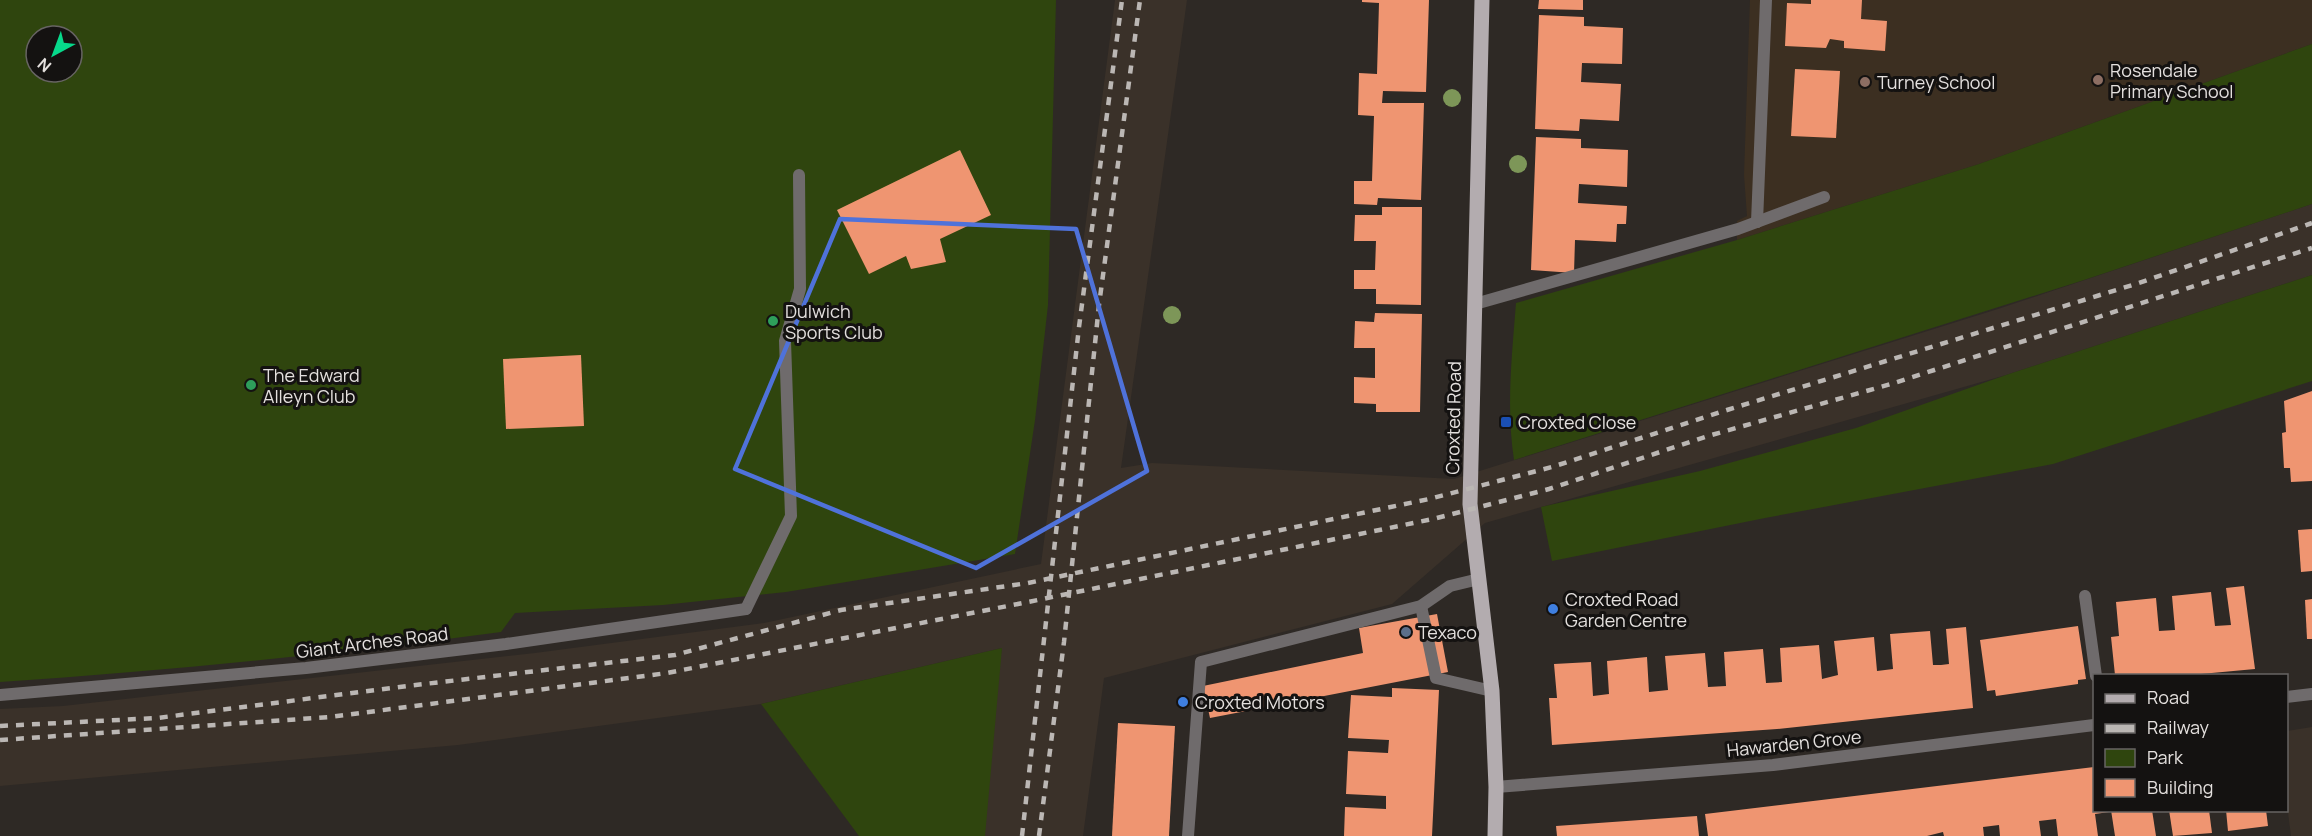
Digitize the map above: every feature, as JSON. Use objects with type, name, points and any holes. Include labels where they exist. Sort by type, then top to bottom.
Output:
[{"type":"main road","name":"Croxted Road","points":[[1482,0],[1470,504],[1492,691],[1496,787],[1495,836]]},
{"type":"street","points":[[1757,222],[1766,0]]},
{"type":"street","name":"Giant Arches Road","points":[[0,695],[329,665],[506,644],[746,609],[791,516],[784,341],[800,289],[799,175]]},
{"type":"street","points":[[1475,304],[1738,229],[1824,197]]},
{"type":"street","points":[[1188,836],[1201,662],[1421,606],[1450,586],[1479,579]]},
{"type":"street","points":[[2085,596],[2096,674]]},
{"type":"street","points":[[1421,606],[1436,678],[1492,691]]},
{"type":"street","points":[[2288,697],[2312,694]]},
{"type":"street","name":"Hawarden Grove","points":[[1496,787],[1773,765],[2093,725]]},
{"type":"highlighted area","points":[[840,219],[1076,229],[1147,471],[976,568],[735,469]]},
{"type":"shaded area","points":[[1115,0],[1187,0],[1121,468],[1152,463],[1454,479],[1998,309],[2312,204],[2312,275],[2006,375],[1485,523],[1392,604],[1104,678],[1083,836],[970,836],[1002,648],[761,704],[458,745],[0,786],[0,709],[63,706],[535,653],[764,623],[1041,564]]},
{"type":"shaded area","points":[[1750,0],[2312,0],[2312,44],[1979,164],[1737,240],[1737,221],[1747,216],[1744,175]]},
{"type":"shaded area","points":[[2312,727],[2312,836],[2291,836],[2288,812],[2288,731]]},
{"type":"green space","points":[[0,0],[1056,0],[1048,305],[1035,420],[1015,554],[786,592],[663,605],[515,613],[501,632],[314,655],[0,682]]},
{"type":"green space","points":[[2312,44],[2312,204],[2084,280],[1514,460],[1510,401],[1516,303],[1737,240],[1979,164]]},
{"type":"green space","points":[[2312,275],[2312,381],[2053,464],[1552,561],[1541,507],[1700,471],[1856,428],[2006,375]]},
{"type":"green space","points":[[1002,648],[985,836],[859,836],[761,704]]},
{"type":"building","points":[[1362,0],[1429,0],[1426,92],[1383,91],[1382,103],[1424,103],[1421,200],[1378,198],[1377,205],[1354,204],[1354,181],[1372,181],[1374,116],[1358,115],[1359,73],[1377,74],[1379,3],[1362,2]]},
{"type":"building","points":[[1539,0],[1583,0],[1583,10],[1538,9]]},
{"type":"building","points":[[1811,0],[1862,0],[1861,19],[1887,21],[1885,51],[1844,48],[1844,41],[1830,39],[1826,48],[1785,46],[1787,3],[1811,4]]},
{"type":"building","points":[[1539,15],[1584,17],[1584,26],[1623,28],[1622,64],[1582,63],[1581,82],[1621,84],[1619,121],[1580,119],[1579,131],[1535,129]]},
{"type":"building","points":[[1795,69],[1840,71],[1836,138],[1791,136]]},
{"type":"building","points":[[1536,137],[1581,139],[1581,148],[1628,150],[1627,187],[1579,184],[1578,203],[1627,206],[1626,224],[1617,224],[1616,242],[1575,240],[1574,273],[1531,270]]},
{"type":"building","points":[[960,150],[991,215],[940,239],[946,262],[911,269],[906,256],[869,274],[837,210]]},
{"type":"building","points":[[1382,207],[1422,207],[1421,305],[1376,304],[1376,289],[1354,289],[1354,270],[1375,270],[1376,241],[1354,241],[1355,215],[1382,215]]},
{"type":"building","points":[[1375,313],[1422,314],[1420,412],[1376,412],[1376,404],[1354,403],[1354,377],[1375,378],[1375,348],[1354,348],[1355,321],[1374,322]]},
{"type":"building","points":[[581,355],[584,426],[506,429],[503,359]]},
{"type":"building","points":[[2312,391],[2312,481],[2291,482],[2290,468],[2284,468],[2282,433],[2286,432],[2284,401]]},
{"type":"building","points":[[2312,529],[2312,571],[2301,572],[2298,530]]},
{"type":"building","points":[[2244,586],[2255,669],[2201,674],[2115,674],[2111,637],[2119,636],[2116,602],[2156,598],[2159,631],[2175,630],[2172,596],[2211,592],[2215,626],[2231,625],[2226,588]]},
{"type":"building","points":[[2312,599],[2312,639],[2307,639],[2305,600]]},
{"type":"building","points":[[1437,614],[1448,672],[1210,718],[1203,686],[1363,653],[1359,628]]},
{"type":"building","points":[[2078,626],[2086,679],[2078,680],[2078,684],[1996,696],[1995,690],[1987,691],[1980,640]]},
{"type":"building","points":[[1966,627],[1973,708],[1777,729],[1552,745],[1549,698],[1557,698],[1554,664],[1591,662],[1593,696],[1609,694],[1607,661],[1647,657],[1649,692],[1668,690],[1665,656],[1705,653],[1708,687],[1726,686],[1724,652],[1763,649],[1766,683],[1782,682],[1780,648],[1819,645],[1822,679],[1838,675],[1834,641],[1874,637],[1877,671],[1893,669],[1890,634],[1930,631],[1933,665],[1941,665],[1949,664],[1946,629]]},
{"type":"building","points":[[1392,688],[1439,690],[1432,836],[1344,836],[1345,807],[1386,809],[1386,796],[1346,794],[1348,751],[1388,753],[1389,740],[1348,738],[1351,695],[1392,697]]},
{"type":"building","points":[[1118,723],[1175,726],[1169,836],[1112,836]]},
{"type":"building","points":[[2093,767],[2093,812],[2109,812],[2095,814],[2098,836],[2058,836],[2056,819],[2039,821],[2041,836],[2000,836],[1999,825],[1983,827],[1984,836],[1944,836],[1943,832],[1927,836],[1708,836],[1705,814]]},
{"type":"building","points":[[2111,812],[2152,812],[2156,836],[2115,836]]},
{"type":"building","points":[[2169,812],[2209,812],[2212,833],[2173,836]]},
{"type":"building","points":[[2226,812],[2266,812],[2268,826],[2228,831]]},
{"type":"building","points":[[1697,816],[1699,836],[1557,836],[1556,826]]},
{"type":"railway","points":[[1022,836],[1079,327],[1122,0]]},
{"type":"railway","points":[[1039,836],[1064,642],[1099,305],[1140,0]]},
{"type":"railway","points":[[0,726],[157,718],[675,655],[841,610],[1028,583],[1429,499],[1552,467],[1727,410],[2139,283],[2312,223]]},
{"type":"railway","points":[[0,740],[330,717],[667,673],[1433,519],[1549,489],[1708,436],[1891,384],[2312,248]]},
{"type":"place","name":"Rosendale Primary School","points":[[2098,80]]},
{"type":"place","name":"Turney School","points":[[1865,82]]},
{"type":"place","name":"Dulwich Sports Club","points":[[773,321]]},
{"type":"place","name":"The Edward Alleyn Club","points":[[251,385]]},
{"type":"place","name":"Croxted Close","points":[[1506,422]]},
{"type":"place","name":"Croxted Road Garden Centre","points":[[1553,609]]},
{"type":"place","name":"Texaco","points":[[1406,632]]},
{"type":"place","name":"Croxted Motors","points":[[1183,702]]}]
